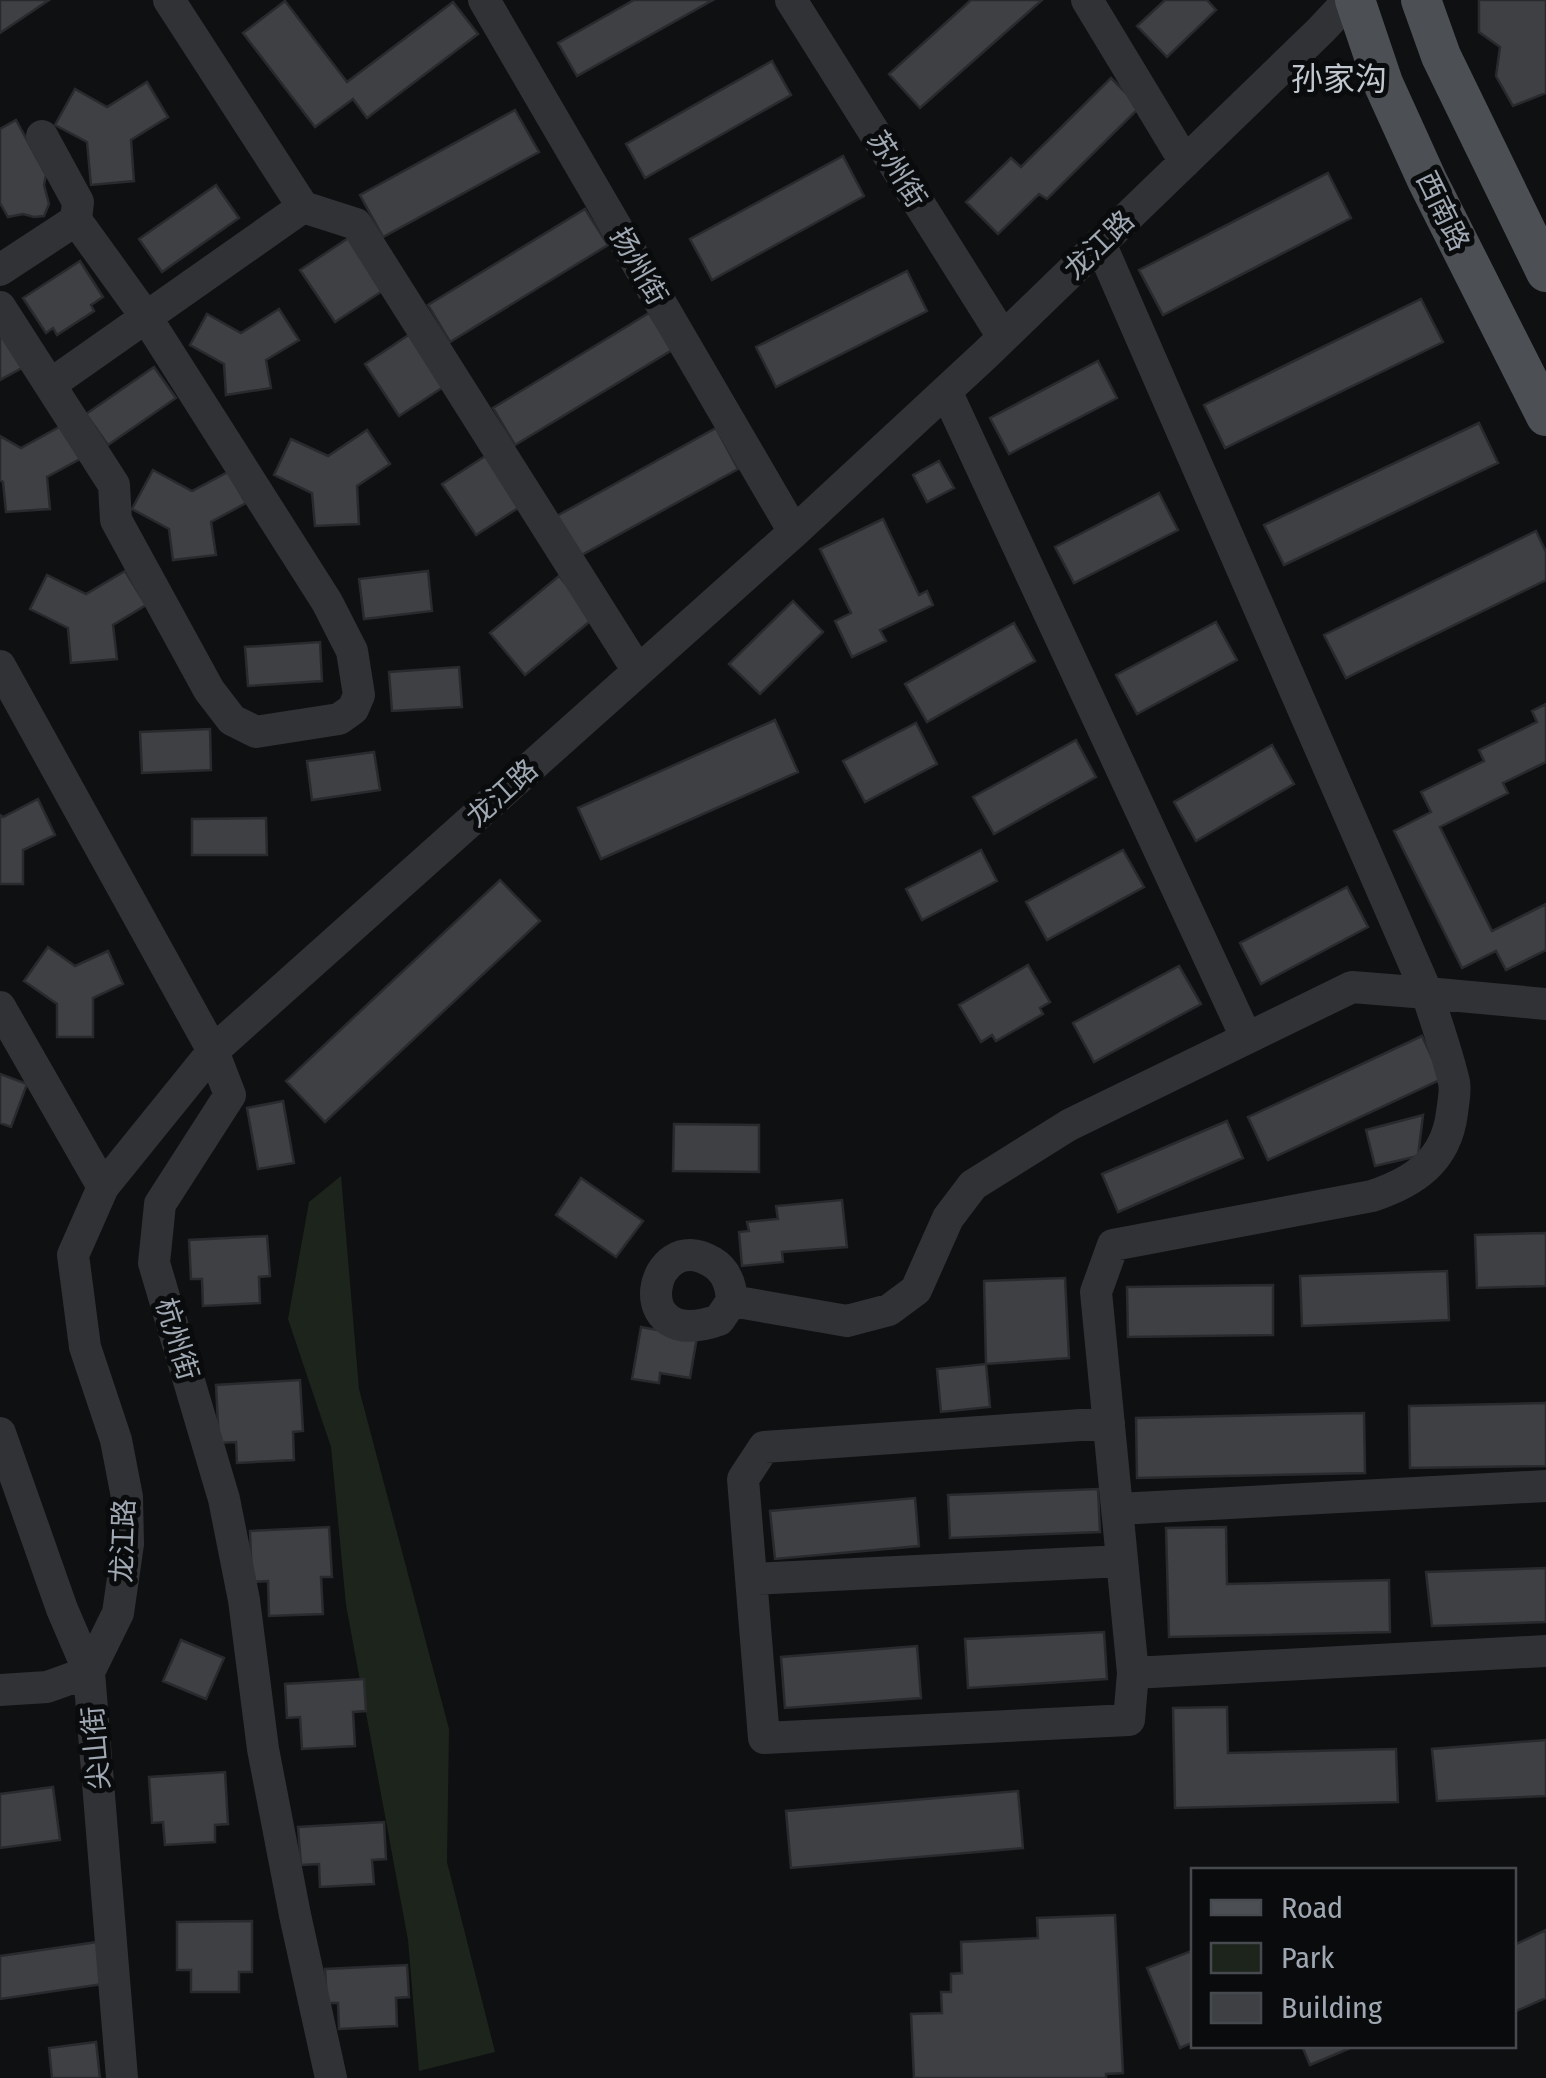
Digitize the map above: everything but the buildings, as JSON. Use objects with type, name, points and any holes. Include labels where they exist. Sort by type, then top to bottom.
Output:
[{"type":"main road","name":"西南路","points":[[1352,0],[1383,83],[1420,164],[1546,416]]},
{"type":"main road","points":[[1421,0],[1441,56],[1546,272]]},
{"type":"street","points":[[169,0],[302,207],[356,224],[638,671]]},
{"type":"street","name":"扬州街","points":[[484,0],[794,532]]},
{"type":"street","name":"苏州街","points":[[790,0],[1002,337]]},
{"type":"street","points":[[1087,0],[1185,162]]},
{"type":"street","name":"龙江路","points":[[90,1672],[118,1613],[128,1544],[128,1497],[116,1440],[86,1348],[73,1255],[103,1187],[214,1051],[794,532],[1352,0]]},
{"type":"street","points":[[0,307],[114,485],[116,520],[209,690],[232,720],[256,732],[339,719],[353,710],[359,695],[352,652],[327,602],[146,317],[76,220],[78,202],[42,136]]},
{"type":"street","points":[[52,384],[302,207]]},
{"type":"street","points":[[0,270],[76,220]]},
{"type":"street","points":[[1100,243],[1427,993],[1455,1086],[1451,1120],[1442,1148],[1427,1169],[1401,1186],[1372,1196],[1113,1245],[1096,1292],[1118,1510],[1133,1673],[1129,1720],[764,1738],[742,1479],[764,1447],[1109,1424]]},
{"type":"street","points":[[946,391],[1246,1037]]},
{"type":"street","name":"杭州街","points":[[0,666],[214,1051],[230,1096],[160,1204],[154,1263],[224,1499],[244,1600],[263,1749],[331,2078]]},
{"type":"street","points":[[732,1302],[847,1320],[888,1310],[916,1290],[948,1218],[973,1185],[1069,1125],[1352,987],[1546,1004]]},
{"type":"street","points":[[0,1007],[103,1187]]},
{"type":"street","name":"尖山街","points":[[0,1433],[62,1609],[90,1672],[122,2078]]},
{"type":"street","points":[[1118,1510],[1546,1486]]},
{"type":"street","points":[[750,1579],[1122,1560]]},
{"type":"street","points":[[1133,1673],[1546,1651]]},
{"type":"street","points":[[0,1690],[47,1687],[90,1672]]},
{"type":"green space","points":[[341,1176],[359,1389],[449,1729],[447,1862],[495,2052],[419,2071],[408,1940],[346,1605],[331,1447],[288,1319],[309,1202]]},
{"type":"district","name":"孙家沟","points":[[1339,79]]}]
